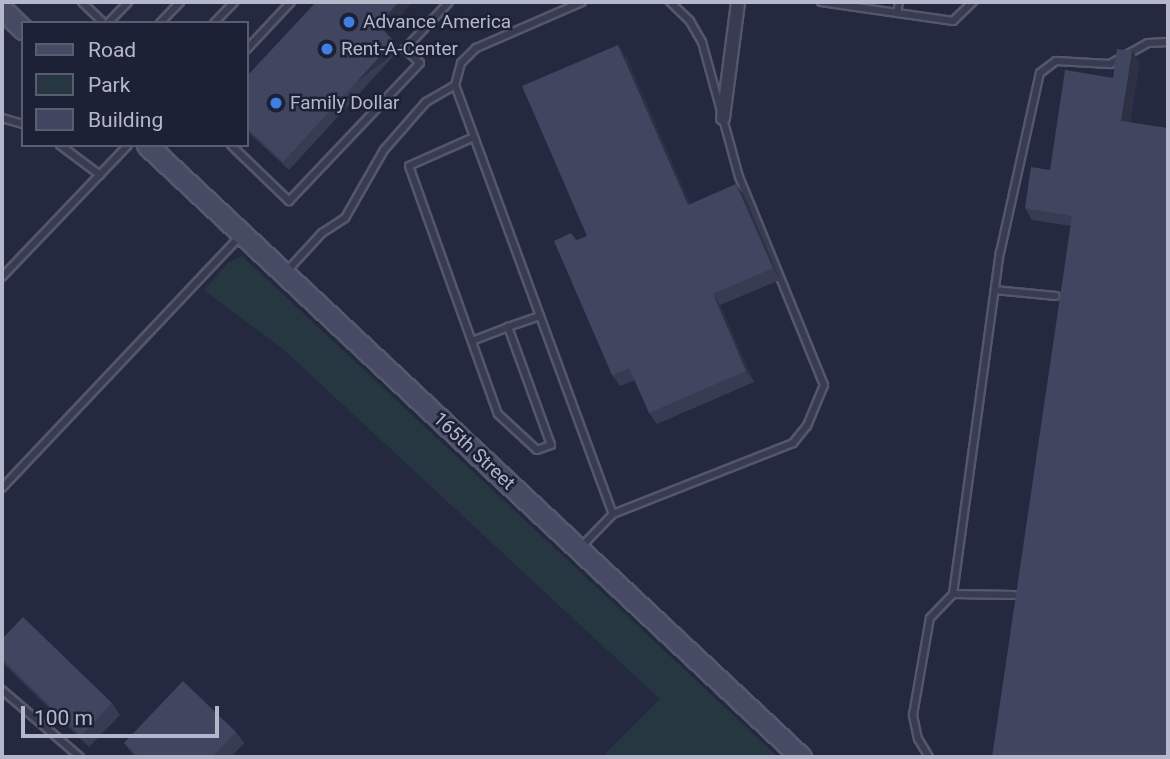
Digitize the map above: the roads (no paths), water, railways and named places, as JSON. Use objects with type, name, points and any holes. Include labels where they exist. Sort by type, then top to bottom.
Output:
[{"type":"main road","points":[[4,15],[21,28]]},
{"type":"main road","name":"165th Street","points":[[149,147],[800,757]]},
{"type":"street","points":[[723,118],[738,2]]},
{"type":"lane","points":[[82,2],[104,21]]},
{"type":"lane","points":[[108,21],[128,2]]},
{"type":"lane","points":[[162,21],[180,2]]},
{"type":"lane","points":[[216,21],[234,2]]},
{"type":"lane","points":[[248,48],[290,2]]},
{"type":"lane","points":[[233,147],[289,201],[420,63],[405,49],[449,2]]},
{"type":"lane","points":[[582,2],[476,48],[461,63],[455,85],[612,514]]},
{"type":"lane","points":[[579,550],[612,514],[781,450],[800,435],[822,394],[823,378],[739,177],[702,42],[690,21],[670,2]]},
{"type":"lane","points":[[821,2],[953,21],[973,2]]},
{"type":"lane","points":[[897,13],[899,2]]},
{"type":"lane","points":[[929,757],[918,738],[913,715],[926,629],[937,608],[953,594],[995,290],[1043,68],[1056,61],[1110,64],[1147,43],[1168,42]]},
{"type":"lane","points":[[284,274],[322,233],[345,218],[384,150],[426,102],[455,85]]},
{"type":"lane","points":[[2,118],[21,123]]},
{"type":"lane","points":[[474,137],[409,166],[498,414],[537,450],[551,445],[508,327]]},
{"type":"lane","points":[[63,147],[100,175]]},
{"type":"lane","points":[[2,277],[126,147]]},
{"type":"lane","points":[[2,488],[242,234]]},
{"type":"lane","points":[[2,263],[9,270]]},
{"type":"lane","points":[[995,290],[1056,296]]},
{"type":"lane","points":[[472,341],[540,316]]},
{"type":"lane","points":[[953,594],[1014,596]]},
{"type":"lane","points":[[2,690],[80,757]]},
{"type":"place","name":"Advance America","points":[[349,22]]},
{"type":"place","name":"Rent-A-Center","points":[[327,49]]},
{"type":"place","name":"Family Dollar","points":[[276,103]]}]
